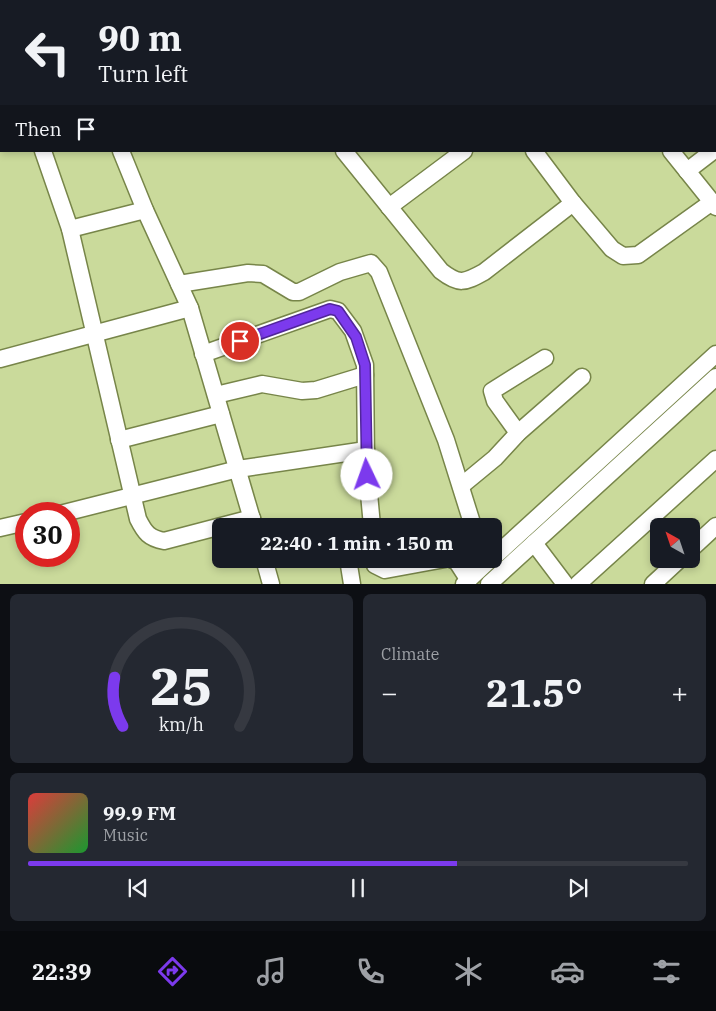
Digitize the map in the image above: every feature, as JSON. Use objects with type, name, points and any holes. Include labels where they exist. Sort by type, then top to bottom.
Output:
[{"type":"street","points":[[43,152],[70,229],[93,334],[138,519],[145,533],[153,539],[164,541],[212,531]]},
{"type":"street","points":[[121,152],[145,210],[190,308],[252,518]]},
{"type":"street","points":[[345,152],[441,271],[452,280],[460,282],[469,280],[484,272],[573,202]]},
{"type":"street","points":[[389,207],[463,152]]},
{"type":"street","points":[[535,152],[573,202],[612,248],[629,258],[638,255],[714,204],[672,152]]},
{"type":"street","points":[[687,171],[712,152]]},
{"type":"street","points":[[70,229],[145,210]]},
{"type":"street","points":[[179,284],[248,274],[263,274],[294,292],[299,292],[340,272],[371,263],[382,280],[446,440],[470,518]]},
{"type":"street","points":[[0,359],[190,308]]},
{"type":"street","points":[[203,354],[335,309],[356,337],[365,365],[366,450],[371,518]]},
{"type":"street","points":[[502,547],[716,356]]},
{"type":"street","points":[[518,433],[495,401],[492,391],[545,358]]},
{"type":"street","points":[[216,395],[262,384],[302,392],[316,390],[365,375]]},
{"type":"street","points":[[460,486],[495,458],[518,433],[582,377]]},
{"type":"street","points":[[489,584],[716,377]]},
{"type":"street","points":[[119,440],[221,414]]},
{"type":"street","points":[[80,509],[238,469],[366,450]]},
{"type":"street","points":[[578,584],[716,459]]},
{"type":"street","points":[[0,528],[15,525]]},
{"type":"street","points":[[700,541],[716,526]]},
{"type":"street","points":[[534,543],[565,584]]},
{"type":"street","points":[[267,568],[271,584]]},
{"type":"street","points":[[349,568],[352,584]]},
{"type":"street","points":[[381,568],[385,570],[396,568]]},
{"type":"street","points":[[460,568],[466,582],[480,568]]},
{"type":"street","points":[[653,584],[670,568]]},
{"type":"route","points":[[240,341],[330,309],[338,311],[356,337],[365,365],[367,475]]}]
